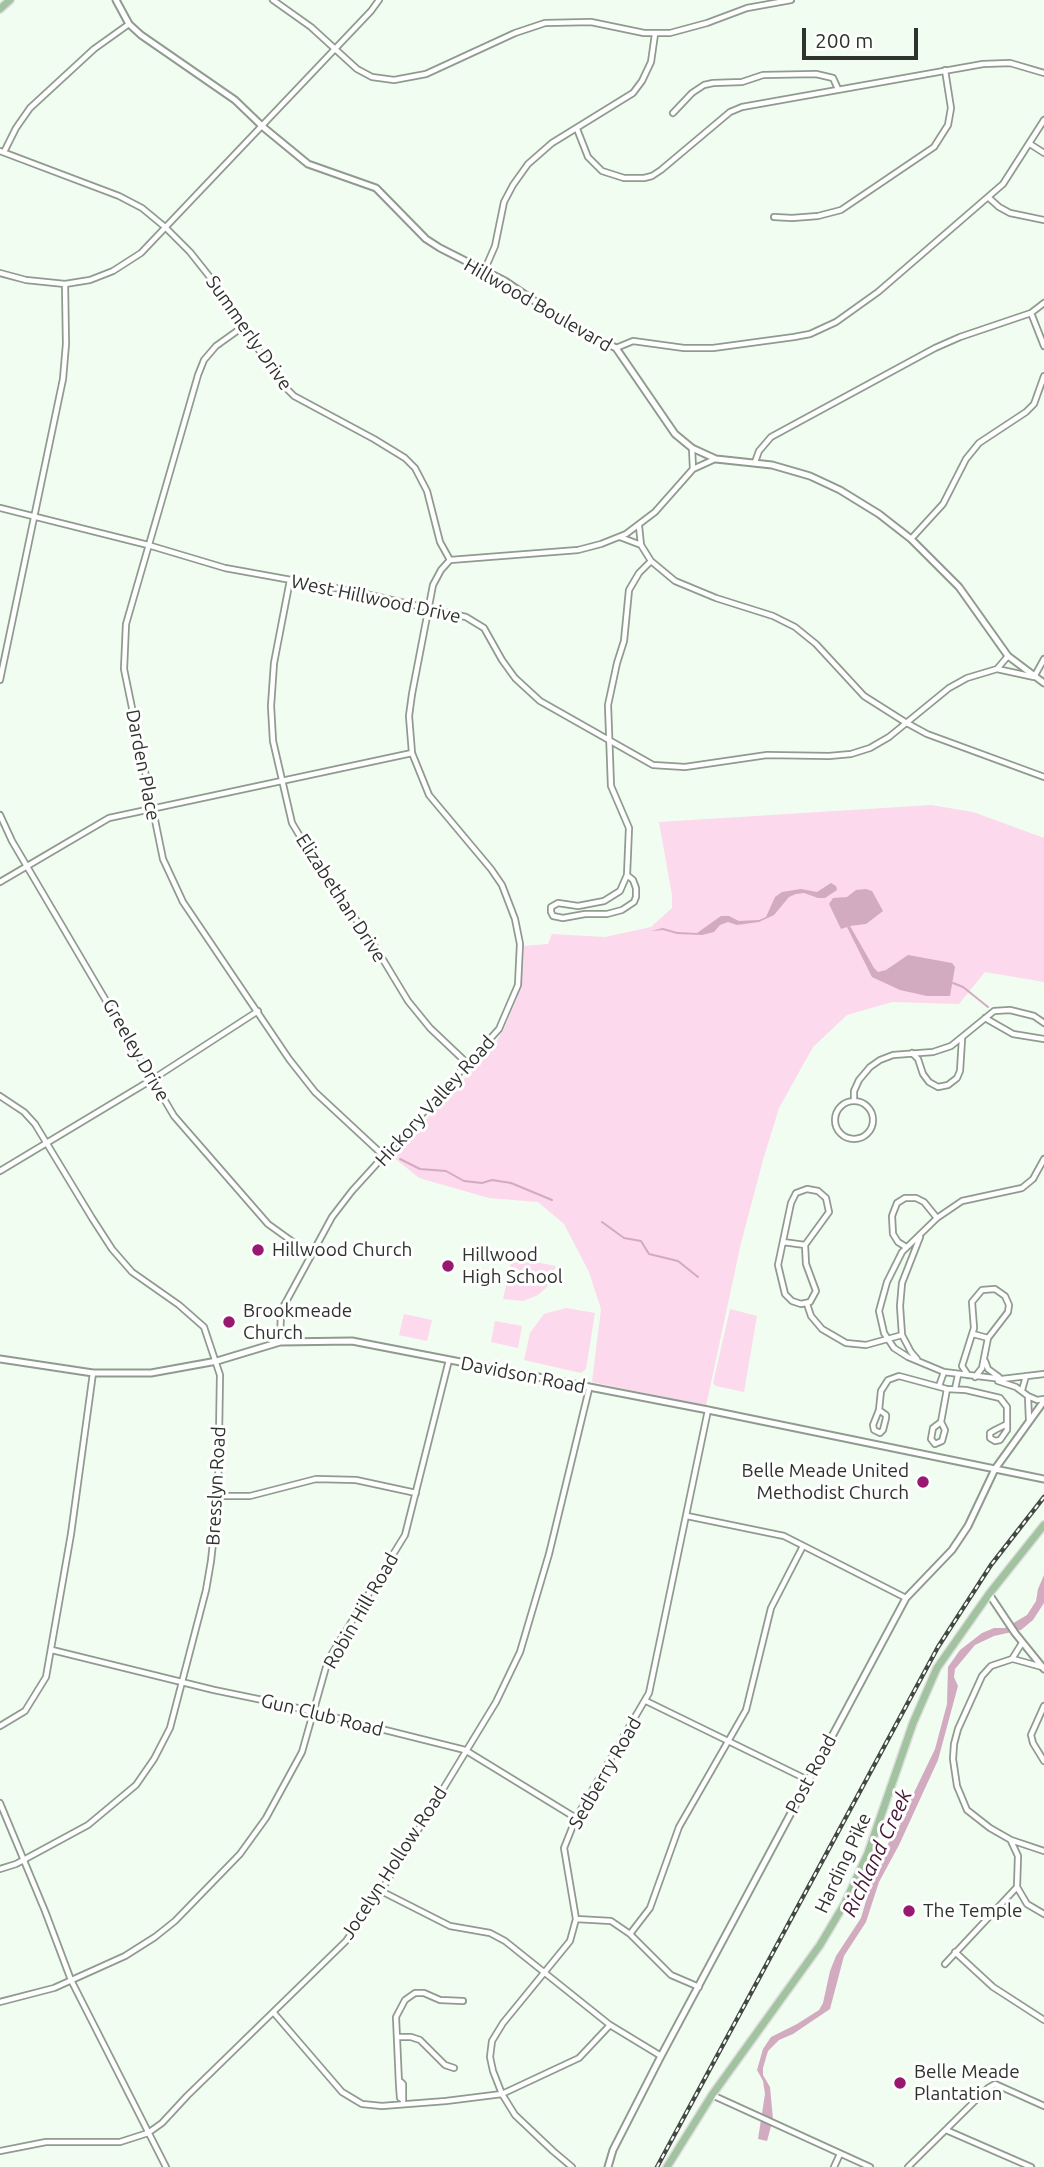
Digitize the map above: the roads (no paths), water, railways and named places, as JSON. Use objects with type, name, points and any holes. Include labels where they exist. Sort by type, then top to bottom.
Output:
[{"type":"main road","points":[[0,9],[9,0]]},
{"type":"main road","name":"Harding Pike","points":[[667,2167],[712,2095],[820,1945],[845,1903],[868,1853],[913,1723],[937,1668],[989,1594],[1044,1526]]},
{"type":"street","name":"Hillwood Boulevard","points":[[116,0],[129,24],[158,49],[234,100],[262,127],[308,164],[376,188],[430,242],[485,270],[520,290],[564,321],[616,348],[675,434],[692,448],[716,458],[755,462],[796,471],[840,490],[879,514],[911,538],[959,587],[1008,656],[1044,683]]},
{"type":"street","points":[[273,0],[311,27],[356,69],[372,77],[394,80],[426,74],[467,54],[545,23],[591,22],[655,34],[684,30],[747,8],[791,0]]},
{"type":"street","points":[[0,272],[26,280],[65,284],[90,280],[113,271],[141,253],[334,48],[372,12],[379,0]]},
{"type":"street","points":[[2,152],[30,107],[94,49],[129,24]]},
{"type":"street","points":[[485,270],[495,246],[504,202],[528,164],[552,143],[632,93],[651,62],[655,34]]},
{"type":"street","points":[[577,129],[588,157],[602,171],[624,177],[644,178],[661,170],[730,112],[742,107],[982,64],[1010,63],[1044,73]]},
{"type":"street","points":[[774,217],[818,216],[841,210],[934,147],[948,125],[951,108],[945,69]]},
{"type":"street","points":[[673,113],[692,93],[704,85],[742,82],[763,75],[816,74],[833,78],[838,89]]},
{"type":"street","points":[[616,348],[633,341],[684,348],[713,348],[794,337],[824,328],[853,312],[989,198],[1003,184],[1044,120]]},
{"type":"street","points":[[1030,144],[1044,153]]},
{"type":"street","name":"Summerly Drive","points":[[2,152],[120,195],[142,208],[165,228],[190,252],[229,303],[281,383],[294,396],[374,439],[405,458],[415,468],[427,491],[440,542],[450,561]]},
{"type":"street","points":[[989,198],[1010,213],[1044,220]]},
{"type":"street","points":[[0,680],[64,366],[65,284]]},
{"type":"street","points":[[755,462],[759,451],[771,437],[935,348],[1031,313],[1044,303]]},
{"type":"street","points":[[1031,313],[1044,346]]},
{"type":"street","name":"Darden Place","points":[[244,326],[216,346],[204,360],[198,375],[126,624],[124,670],[163,859],[183,902],[289,1059],[315,1092],[385,1157]]},
{"type":"street","points":[[911,538],[943,504],[966,459],[979,443],[1027,412],[1034,404],[1044,376]]},
{"type":"street","points":[[692,448],[693,469]]},
{"type":"street","points":[[450,561],[578,550],[620,537],[655,512],[693,469],[716,458]]},
{"type":"street","name":"West Hillwood Drive","points":[[0,508],[148,545],[225,568],[428,607],[466,617],[484,628],[502,660],[540,701],[653,765],[685,767],[767,755],[851,754],[870,748],[889,737],[949,688],[967,678],[997,669]]},
{"type":"street","points":[[639,526],[642,545],[651,561],[665,574],[680,583],[773,616],[795,627],[816,644],[864,696],[905,722],[947,741],[1044,777]]},
{"type":"street","points":[[620,537],[642,545]]},
{"type":"street","name":"Hickory Valley Road","points":[[280,1342],[281,1311],[332,1217],[352,1191],[499,1029],[513,999],[520,968],[520,944],[515,919],[502,885],[429,795],[412,753],[409,716],[428,607],[433,585],[441,570],[450,561]]},
{"type":"street","points":[[627,875],[636,888],[634,902],[622,910],[563,918],[553,916],[551,907],[558,903],[578,906],[604,901],[620,891],[627,875],[629,828],[611,786],[608,705],[624,640],[629,590],[639,573],[651,561]]},
{"type":"street","name":"Elizabethan Drive","points":[[290,580],[271,685],[273,741],[296,831],[376,948],[408,1001],[430,1028],[468,1065]]},
{"type":"street","points":[[997,669],[1008,656]]},
{"type":"street","points":[[997,669],[1034,677],[1044,659]]},
{"type":"street","points":[[0,882],[100,822],[151,808],[412,753]]},
{"type":"street","name":"Greeley Drive","points":[[0,815],[26,866],[174,1116],[268,1224],[311,1255]]},
{"type":"street","points":[[604,901],[607,914]]},
{"type":"street","points":[[853,1101],[854,1091],[870,1067],[893,1055],[931,1052],[951,1046],[994,1011],[1010,1010],[1034,1016],[1044,1023]]},
{"type":"street","points":[[0,1171],[153,1079],[258,1011]]},
{"type":"street","points":[[985,1018],[1013,1034],[1044,1039]]},
{"type":"street","points":[[911,1053],[922,1068],[924,1077],[932,1085],[948,1085],[959,1075],[962,1038]]},
{"type":"street","points":[[951,1046],[960,1053]]},
{"type":"street","points":[[922,1068],[931,1052]]},
{"type":"street","name":"Bresslyn Road","points":[[0,1097],[24,1112],[113,1249],[132,1272],[179,1305],[204,1327],[220,1376],[218,1496],[207,1585],[170,1728],[154,1759],[136,1785],[88,1825],[24,1860],[0,1869]]},
{"type":"street","points":[[853,1101],[867,1105],[874,1118],[871,1131],[856,1139],[841,1134],[835,1119],[842,1105],[853,1101]]},
{"type":"street","points":[[1044,1159],[1033,1179],[1022,1188],[962,1201],[937,1218],[906,1247],[894,1268],[880,1304],[880,1319],[886,1340],[904,1356],[944,1372],[1011,1384],[1028,1396],[1044,1400]]},
{"type":"street","points":[[802,1190],[813,1190],[826,1198],[829,1212],[808,1237],[805,1245],[806,1264],[816,1291],[807,1304],[792,1301],[782,1287],[778,1265],[793,1197],[802,1190]]},
{"type":"street","points":[[906,1247],[898,1242],[893,1234],[892,1216],[897,1203],[905,1198],[916,1198],[937,1218]]},
{"type":"street","points":[[921,1362],[911,1352],[902,1335],[900,1306],[902,1283],[914,1248],[923,1233]]},
{"type":"street","points":[[782,1242],[805,1245]]},
{"type":"street","points":[[951,1373],[962,1366],[974,1334],[974,1299],[982,1290],[995,1289],[1005,1296],[1008,1312],[988,1338],[980,1373],[972,1376]]},
{"type":"street","points":[[807,1304],[818,1325],[841,1340],[866,1345],[902,1335]]},
{"type":"street","points":[[974,1334],[988,1338]]},
{"type":"street","name":"Davidson Road","points":[[0,1359],[93,1373],[151,1373],[217,1361],[280,1342],[352,1341],[1044,1479]]},
{"type":"street","name":"Robin Hill Road","points":[[0,2002],[41,1992],[71,1980],[125,1956],[166,1929],[240,1854],[266,1818],[302,1752],[328,1660],[405,1535],[449,1360]]},
{"type":"street","points":[[984,1360],[994,1375],[1002,1378]]},
{"type":"street","points":[[962,1366],[972,1376]]},
{"type":"street","points":[[939,1386],[944,1372]]},
{"type":"street","points":[[0,1726],[25,1711],[46,1677],[71,1534],[93,1373]]},
{"type":"street","points":[[985,1378],[1044,1374]]},
{"type":"street","points":[[955,1389],[958,1375]]},
{"type":"street","points":[[879,1410],[886,1415],[880,1433],[874,1430],[873,1425],[879,1410],[882,1388],[888,1380],[903,1376],[947,1389],[1000,1398],[1007,1407],[1007,1424]]},
{"type":"street","points":[[1022,1390],[1026,1376]]},
{"type":"street","name":"Jocelyn Hollow Road","points":[[0,2151],[46,2142],[120,2142],[148,2133],[163,2123],[197,2085],[346,1941],[381,1891],[496,1702],[522,1645],[549,1553],[589,1389]]},
{"type":"street","points":[[941,1422],[933,1428],[931,1439],[935,1444],[942,1441],[944,1430],[941,1422],[947,1389]]},
{"type":"street","points":[[1028,1396],[1029,1422]]},
{"type":"street","name":"Post Road","points":[[608,2167],[613,2150],[661,2056],[906,1598],[952,1550],[968,1526],[995,1469],[1044,1400]]},
{"type":"street","name":"Sedberry Road","points":[[576,1919],[565,1848],[576,1818],[646,1701],[708,1410]]},
{"type":"street","points":[[218,1496],[250,1496],[316,1479],[356,1480],[416,1493]]},
{"type":"street","points":[[687,1516],[784,1536],[906,1598]]},
{"type":"street","points":[[630,1934],[650,1908],[679,1827],[746,1710],[771,1608],[803,1546]]},
{"type":"street","points":[[989,1594],[1008,1625],[1043,1668]]},
{"type":"street","points":[[1012,1659],[1022,1643]]},
{"type":"street","name":"Gun Club Road","points":[[52,1650],[465,1751],[576,1818]]},
{"type":"street","points":[[1043,1668],[1012,1659],[991,1667],[982,1676],[958,1729],[953,1759],[957,1786],[967,1810],[1011,1840],[1044,1851]]},
{"type":"street","points":[[646,1701],[808,1780]]},
{"type":"street","points":[[1044,1706],[1031,1735],[1044,1760]]},
{"type":"street","points":[[0,1803],[71,1980],[166,2167]]},
{"type":"street","points":[[1011,1840],[1018,1856],[1017,1887],[1027,1904],[1044,1914]]},
{"type":"street","points":[[945,1964],[1017,1887]]},
{"type":"street","points":[[381,1891],[450,1926],[490,1933],[505,1941],[610,2025],[661,2056]]},
{"type":"street","points":[[569,2166],[515,2115],[502,2094],[490,2057],[492,2042],[503,2023],[570,1941],[576,1919],[611,1921],[630,1934],[671,1975],[699,1987]]},
{"type":"street","points":[[955,1952],[993,1987],[1044,2020]]},
{"type":"street","points":[[403,2103],[396,2017],[405,2000],[415,1993],[424,1993],[452,2002],[463,2001]]},
{"type":"street","points":[[274,2013],[342,2092],[362,2104],[502,2094],[579,2057],[610,2025]]},
{"type":"street","points":[[397,2037],[420,2040],[445,2065],[454,2068]]},
{"type":"street","points":[[908,2167],[995,2084],[1044,2106]]},
{"type":"street","points":[[712,2095],[870,2167]]},
{"type":"street","points":[[946,2130],[1031,2167]]},
{"type":"street","points":[[834,2167],[840,2154]]},
{"type":"waterway","points":[[953,983],[963,987],[988,1007]]},
{"type":"waterway","points":[[400,1159],[420,1169],[446,1171],[464,1181],[482,1183],[492,1180],[511,1183],[552,1200]]},
{"type":"waterway","points":[[602,1222],[624,1238],[641,1241],[649,1254],[678,1261],[698,1277]]},
{"type":"railway","points":[[657,2167],[938,1647],[991,1565],[1044,1497]]},
{"type":"place","name":"Hillwood Church","points":[[258,1250]]},
{"type":"place","name":"Hillwood High School","points":[[448,1266]]},
{"type":"place","name":"Brookmeade Church","points":[[229,1322]]},
{"type":"place","name":"Belle Meade United Methodist Church","points":[[923,1482]]},
{"type":"place","name":"The Temple","points":[[909,1911]]},
{"type":"place","name":"Belle Meade Plantation","points":[[900,2083]]},
{"type":"water label","name":"Richland Creek","points":[[877,1853]]}]
